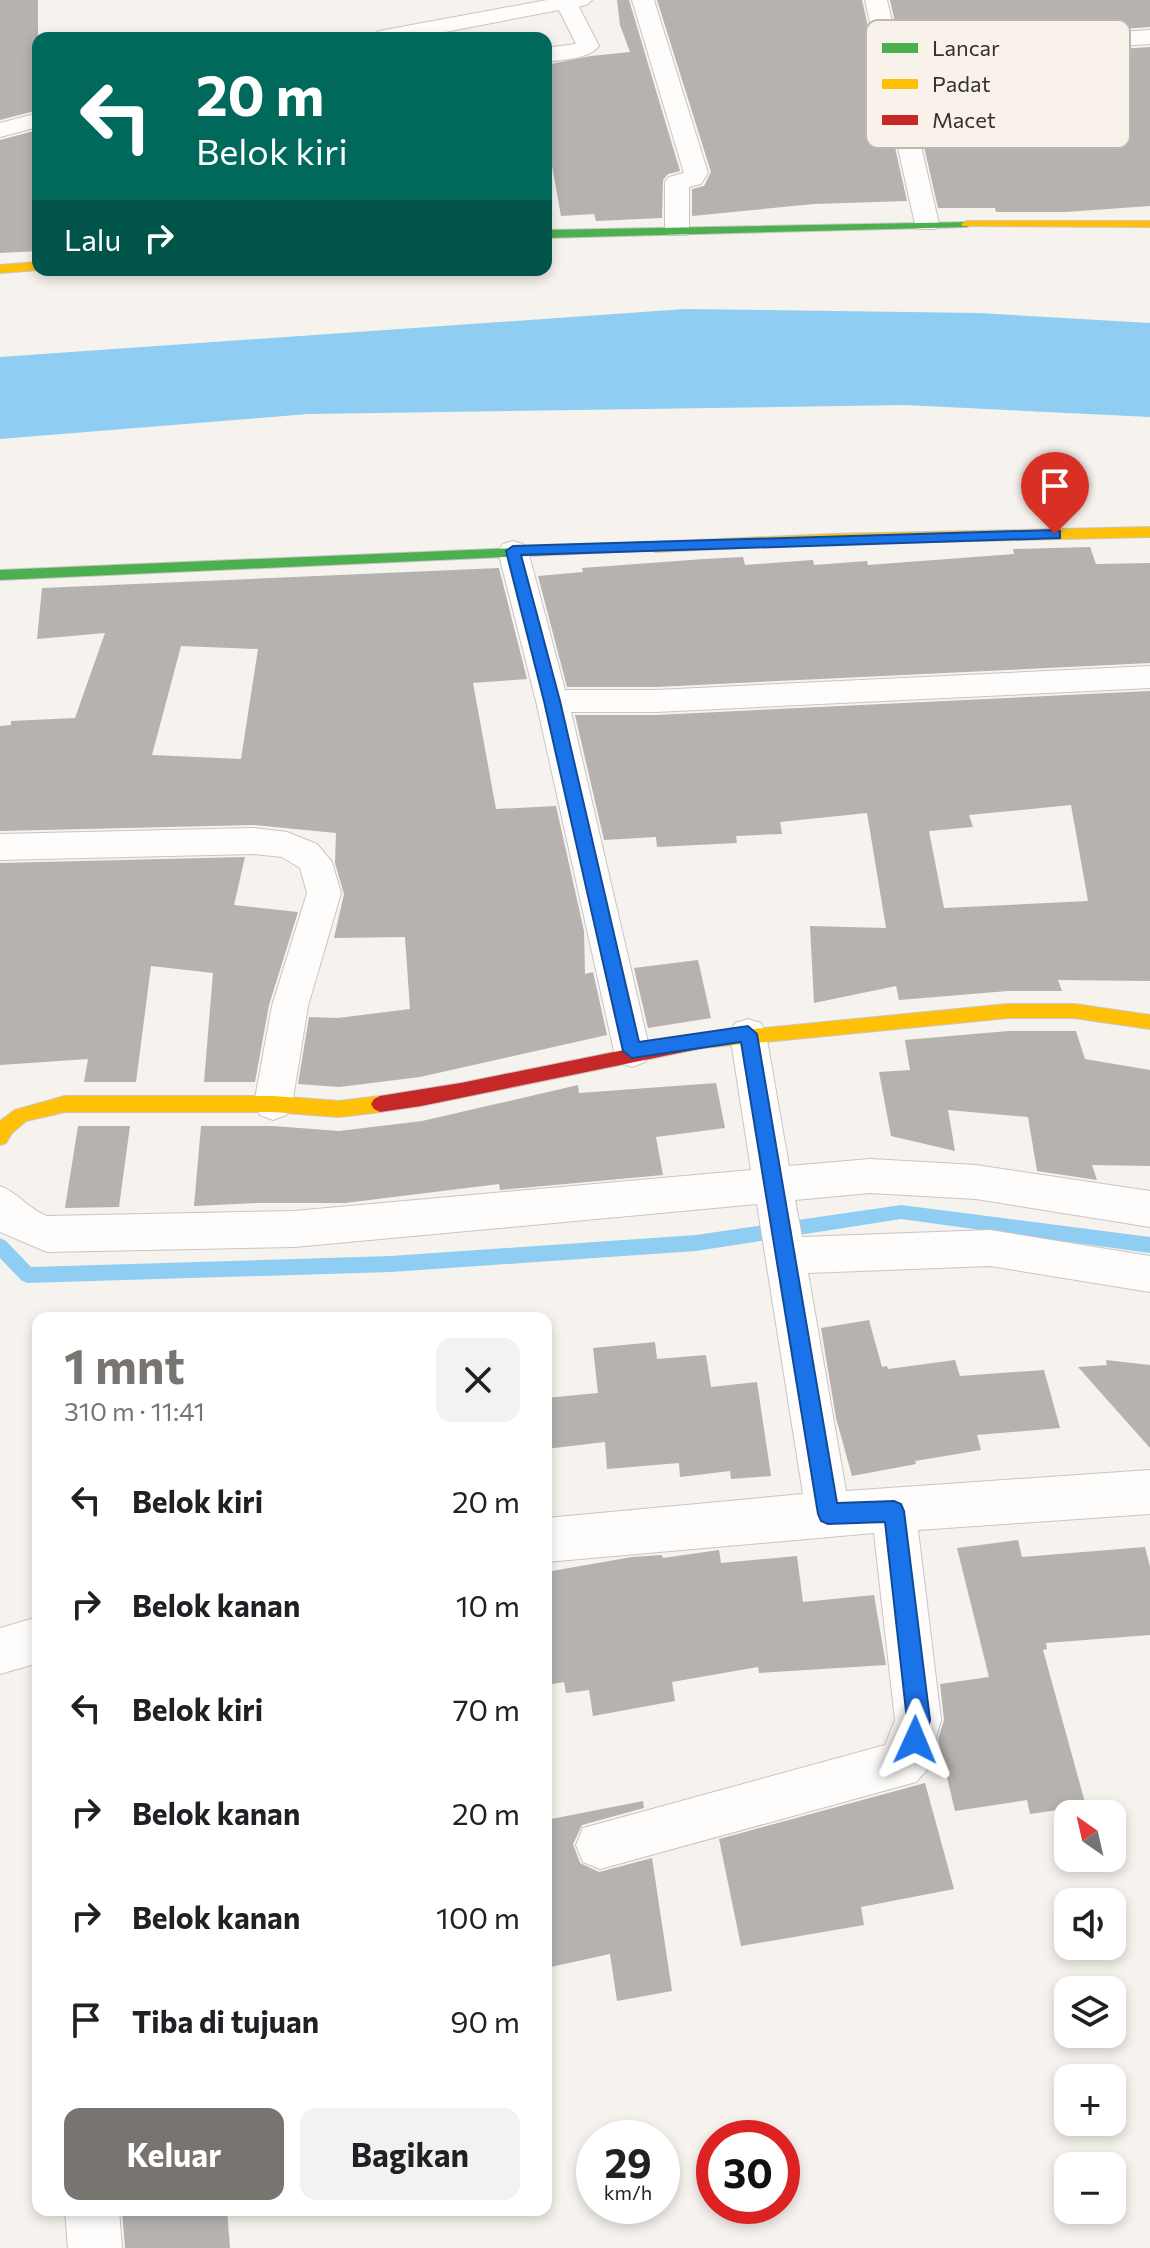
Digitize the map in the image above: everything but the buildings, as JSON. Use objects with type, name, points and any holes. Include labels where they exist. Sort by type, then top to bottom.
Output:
[{"type":"street","points":[[643,0],[696,173],[693,179],[677,182],[677,230]]},
{"type":"street","points":[[876,0],[882,20]]},
{"type":"street","points":[[411,32],[573,2],[588,46],[578,51],[552,54]]},
{"type":"street","points":[[1130,38],[1150,37]]},
{"type":"street","points":[[0,130],[32,122]]},
{"type":"street","points":[[911,148],[927,224]]},
{"type":"street","points":[[552,234],[927,224],[1150,224]]},
{"type":"street","points":[[0,269],[32,266]]},
{"type":"street","points":[[0,575],[833,539],[1150,532]]},
{"type":"street","points":[[513,551],[552,701],[632,1051]]},
{"type":"street","points":[[552,701],[656,701],[1150,677]]},
{"type":"street","points":[[0,847],[253,841],[287,845],[305,853],[315,862],[324,893],[290,1006],[273,1104]]},
{"type":"street","points":[[0,1137],[6,1127],[21,1115],[65,1104],[273,1104],[339,1109],[421,1099],[632,1051],[748,1034],[1008,1011],[1074,1011],[1150,1022]]},
{"type":"street","points":[[748,1034],[828,1514]]},
{"type":"street","points":[[0,1203],[16,1222],[47,1234],[195,1233],[294,1229],[773,1188],[870,1176],[976,1182],[1150,1209]]},
{"type":"street","points":[[783,1250],[990,1248],[1150,1274]]},
{"type":"street","points":[[552,1539],[828,1514],[1150,1492]]},
{"type":"street","points":[[600,1845],[899,1765],[910,1753],[918,1720],[894,1511]]},
{"type":"street","points":[[0,1651],[32,1642]]},
{"type":"street","points":[[92,2216],[95,2248]]},
{"type":"water","points":[[685,309],[979,313],[1150,323],[1150,417],[905,405],[308,414],[0,439],[0,357]]},
{"type":"waterway","points":[[0,1246],[27,1275],[391,1264],[696,1243],[901,1212],[1150,1245]]},
{"type":"traffic: fast","points":[[552,234],[967,224]]},
{"type":"traffic: fast","points":[[0,575],[655,547]]},
{"type":"traffic: slow","points":[[967,224],[1150,224]]},
{"type":"traffic: slow","points":[[0,269],[32,266]]},
{"type":"traffic: slow","points":[[655,547],[833,539],[1150,532]]},
{"type":"traffic: slow","points":[[703,1041],[1008,1011],[1074,1011],[1150,1022]]},
{"type":"traffic: slow","points":[[0,1137],[6,1127],[21,1115],[65,1104],[273,1104],[339,1109],[380,1104]]},
{"type":"traffic: jam","points":[[380,1104],[461,1091],[622,1055],[703,1041]]},
{"type":"route","points":[[915,1740],[918,1720],[894,1511],[828,1514],[748,1034],[632,1051],[552,701],[513,551],[1055,534]]}]
